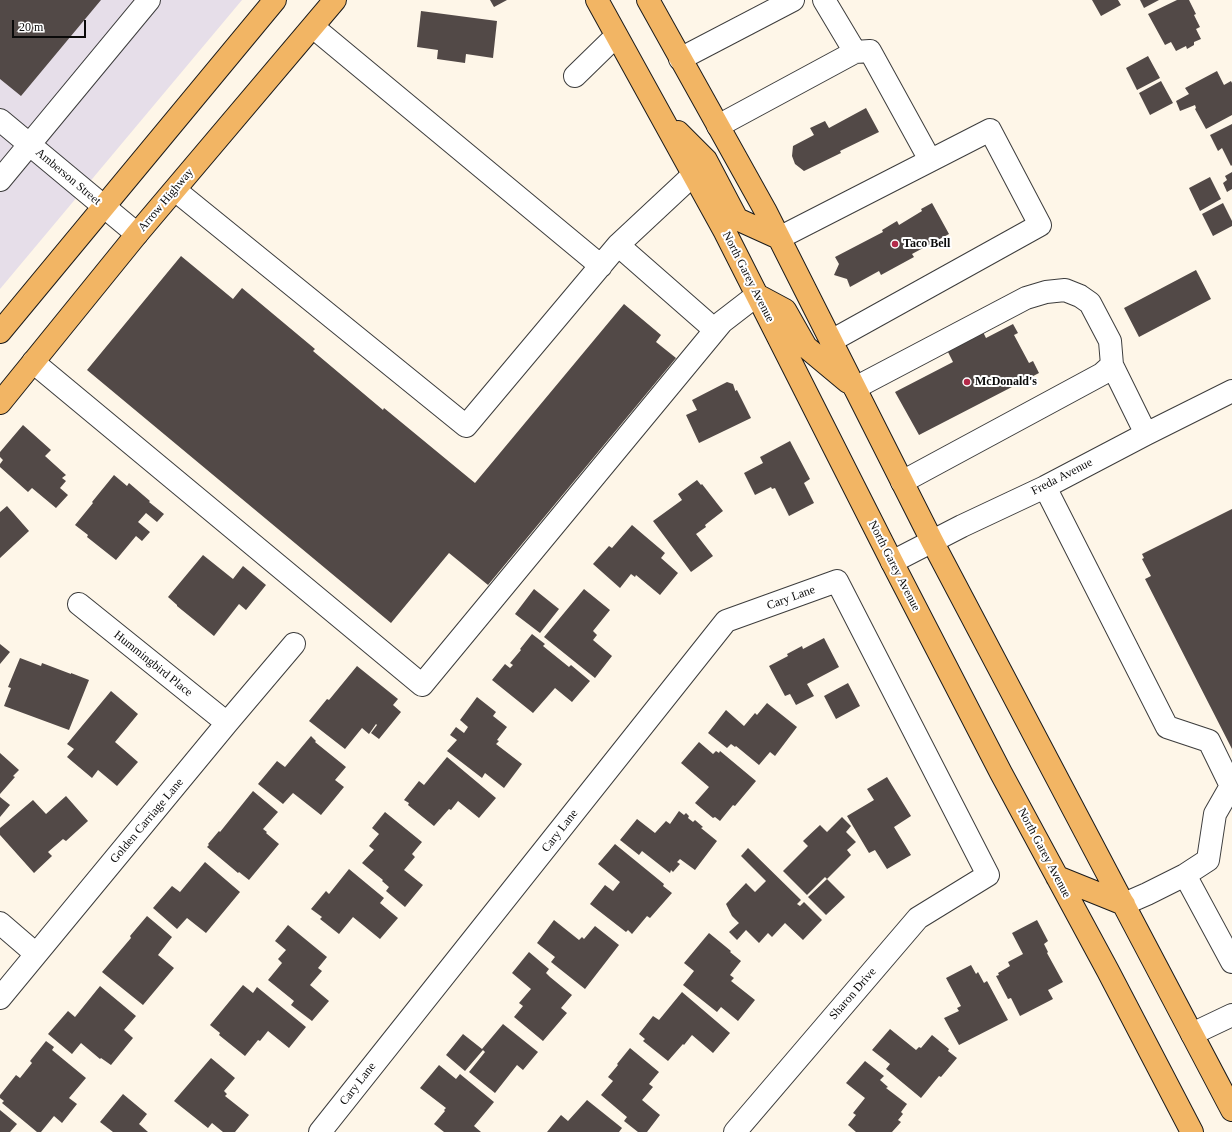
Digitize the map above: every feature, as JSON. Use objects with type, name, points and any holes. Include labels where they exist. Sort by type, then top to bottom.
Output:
[{"type":"main road","points":[[0,332],[275,0]]},
{"type":"main road","name":"Arrow Highway","points":[[0,403],[137,234],[335,0]]},
{"type":"main road","name":"North Garey Avenue","points":[[597,0],[725,232],[892,562],[1001,773],[1108,971],[1192,1132]]},
{"type":"main road","points":[[648,0],[779,238],[932,541],[1232,1110]]},
{"type":"main road","points":[[660,116],[706,160],[737,219],[779,238]]},
{"type":"main road","points":[[757,296],[785,310],[806,347],[855,388]]},
{"type":"main road","points":[[1057,877],[1124,904]]},
{"type":"street","points":[[0,180],[149,0]]},
{"type":"street","points":[[680,59],[792,0]]},
{"type":"street","points":[[824,0],[855,52]]},
{"type":"street","points":[[313,27],[601,266]]},
{"type":"street","points":[[576,76],[616,36]]},
{"type":"street","points":[[718,126],[855,52],[870,51],[930,160]]},
{"type":"street","name":"Amberson Street","points":[[0,120],[137,234]]},
{"type":"street","points":[[779,238],[990,130],[1040,225],[831,342]]},
{"type":"street","points":[[174,190],[466,426],[618,245],[693,175]]},
{"type":"street","points":[[618,245],[715,330]]},
{"type":"street","points":[[855,388],[1026,298],[1046,292],[1065,290],[1080,296],[1090,303],[1110,341],[1112,364],[1146,434]]},
{"type":"street","points":[[33,362],[422,685],[715,330],[722,322],[757,296]]},
{"type":"street","points":[[902,482],[1102,374],[1112,364]]},
{"type":"street","name":"Freda Avenue","points":[[892,562],[932,541],[1045,487],[1232,391]]},
{"type":"street","points":[[1045,487],[1167,726],[1209,741],[1231,786],[1215,814],[1208,860],[1185,875],[1124,904]]},
{"type":"street","name":"Cary Lane","points":[[320,1132],[726,621],[837,581],[988,876]]},
{"type":"street","name":"Hummingbird Place","points":[[78,604],[227,723]]},
{"type":"street","name":"Golden Carriage Lane","points":[[0,998],[294,644]]},
{"type":"street","points":[[1185,875],[1232,962]]},
{"type":"street","name":"Sharon Drive","points":[[735,1132],[918,918],[988,876]]},
{"type":"street","points":[[0,923],[36,954]]},
{"type":"street","points":[[1192,1034],[1232,1015]]},
{"type":"shaded area","points":[[0,0],[242,0],[0,289]]},
{"type":"building","points":[[0,0],[101,0],[21,96],[0,79]]},
{"type":"building","points":[[490,0],[507,0],[494,7]]},
{"type":"building","points":[[1092,0],[1118,0],[1121,5],[1101,16]]},
{"type":"building","points":[[1140,0],[1159,0],[1144,8]]},
{"type":"building","points":[[1177,0],[1189,0],[1196,14],[1194,15],[1200,27],[1196,29],[1201,39],[1194,42],[1194,45],[1187,49],[1186,46],[1176,51],[1171,42],[1165,45],[1148,14]]},
{"type":"building","points":[[421,11],[497,21],[493,58],[466,54],[465,63],[437,59],[438,50],[417,47]]},
{"type":"building","points":[[1148,56],[1160,78],[1137,90],[1126,68]]},
{"type":"building","points":[[1217,71],[1224,85],[1231,81],[1232,83],[1232,115],[1206,129],[1195,109],[1195,105],[1180,111],[1176,101],[1189,94],[1185,88]]},
{"type":"building","points":[[1161,81],[1173,103],[1150,115],[1139,93]]},
{"type":"building","points":[[866,108],[879,132],[804,171],[795,164],[792,156],[793,146],[814,135],[810,128],[825,121],[829,128]]},
{"type":"building","points":[[1232,124],[1231,166],[1222,148],[1218,151],[1210,135]]},
{"type":"building","points":[[1232,172],[1232,189],[1227,192],[1223,183],[1227,180],[1225,176]]},
{"type":"building","points":[[1210,177],[1221,199],[1200,211],[1189,188]]},
{"type":"building","name":"Taco Bell","points":[[932,203],[949,234],[912,254],[914,257],[881,275],[879,271],[850,287],[847,279],[834,275],[839,264],[835,257],[883,232],[882,230],[897,221],[899,225]]},
{"type":"building","points":[[1223,203],[1232,221],[1232,226],[1213,236],[1202,214]]},
{"type":"building","points":[[181,256],[233,299],[242,288],[315,349],[313,351],[383,410],[384,408],[475,483],[624,304],[661,335],[656,342],[676,358],[488,585],[449,553],[391,623],[87,370]]},
{"type":"building","points":[[1196,270],[1211,299],[1139,337],[1124,308]]},
{"type":"building","name":"McDonald's","points":[[1013,324],[1018,333],[1014,335],[1029,363],[1033,361],[1039,373],[919,435],[895,392],[953,362],[945,346],[981,328],[986,338]]},
{"type":"building","points":[[727,382],[733,384],[735,391],[737,390],[751,418],[699,443],[686,415],[697,410],[692,400]]},
{"type":"building","points":[[23,425],[51,450],[45,456],[66,475],[62,478],[66,481],[60,488],[68,495],[56,508],[32,488],[28,492],[0,467],[3,460],[0,457],[0,452]]},
{"type":"building","points":[[790,441],[810,479],[804,483],[814,503],[789,516],[775,488],[772,489],[771,487],[755,495],[744,473],[763,463],[760,457]]},
{"type":"building","points":[[114,475],[127,486],[129,483],[164,514],[157,522],[146,513],[138,522],[150,532],[142,541],[136,536],[116,560],[87,537],[88,535],[75,525]]},
{"type":"building","points":[[697,480],[701,485],[702,484],[723,511],[696,534],[713,556],[691,572],[653,521],[682,500],[678,494]]},
{"type":"building","points":[[7,506],[29,531],[0,558],[0,512]]},
{"type":"building","points":[[1232,509],[1232,749],[1145,579],[1151,576],[1142,559],[1144,558],[1142,554]]},
{"type":"building","points":[[632,525],[665,553],[661,558],[678,573],[660,595],[636,575],[635,577],[631,574],[620,588],[593,564],[609,546],[612,548]]},
{"type":"building","points":[[203,555],[233,579],[243,566],[266,585],[246,610],[239,604],[214,636],[168,597]]},
{"type":"building","points":[[534,589],[559,609],[540,633],[515,614]]},
{"type":"building","points":[[584,589],[610,610],[593,631],[597,635],[593,640],[612,656],[595,678],[544,637]]},
{"type":"building","points":[[532,634],[545,644],[543,646],[569,667],[571,665],[590,681],[572,702],[555,688],[533,713],[492,680],[505,664],[510,668],[513,665],[510,663]]},
{"type":"building","points":[[824,638],[839,667],[807,684],[814,696],[796,705],[790,694],[785,696],[769,666],[788,656],[787,654],[802,646],[803,649]]},
{"type":"building","points":[[0,644],[10,652],[0,664]]},
{"type":"building","points":[[20,658],[41,666],[42,663],[89,680],[69,730],[4,706],[11,688],[8,687]]},
{"type":"building","points":[[357,666],[398,699],[393,705],[401,712],[379,739],[371,733],[377,725],[376,724],[369,734],[362,728],[345,749],[309,721],[327,699],[329,700]]},
{"type":"building","points":[[848,683],[860,706],[836,719],[824,696]]},
{"type":"building","points":[[111,691],[138,714],[115,742],[138,762],[117,786],[98,770],[92,778],[67,757],[74,749],[67,744]]},
{"type":"building","points":[[477,697],[496,712],[493,716],[507,727],[497,740],[499,741],[496,744],[522,764],[504,788],[485,773],[482,778],[447,751],[457,740],[450,735],[456,727],[464,733],[468,727],[460,720]]},
{"type":"building","points":[[767,703],[797,727],[775,756],[770,752],[759,765],[736,746],[735,747],[731,744],[727,748],[708,733],[726,710],[744,726],[755,713],[757,715]]},
{"type":"building","points":[[311,736],[316,741],[315,742],[346,767],[335,780],[344,787],[321,815],[293,793],[283,804],[258,784],[277,761],[285,767]]},
{"type":"building","points":[[699,742],[713,754],[716,751],[719,753],[720,751],[756,781],[720,821],[715,817],[713,818],[695,803],[709,787],[681,763]]},
{"type":"building","points":[[0,753],[19,770],[13,776],[15,777],[0,794]]},
{"type":"building","points":[[447,757],[496,798],[479,818],[458,801],[434,826],[404,800],[419,781],[424,785]]},
{"type":"building","points":[[887,777],[911,816],[894,827],[911,855],[887,869],[875,850],[869,853],[847,816],[874,800],[867,789]]},
{"type":"building","points":[[253,791],[278,812],[263,829],[279,844],[249,880],[239,872],[238,873],[207,847]]},
{"type":"building","points":[[66,796],[88,821],[66,841],[63,839],[48,852],[52,856],[34,873],[0,835],[0,828],[33,800],[46,814]]},
{"type":"building","points":[[0,797],[10,805],[0,817]]},
{"type":"building","points":[[679,811],[684,815],[686,813],[689,816],[688,818],[693,822],[695,820],[703,827],[701,828],[717,841],[695,870],[680,859],[677,862],[680,864],[673,872],[671,870],[670,873],[642,851],[639,855],[620,840],[637,819],[655,833],[666,821],[670,824]]},
{"type":"building","points":[[385,812],[422,842],[412,854],[415,857],[404,870],[423,885],[405,907],[386,891],[389,887],[382,881],[383,880],[362,863],[374,850],[369,846],[379,834],[372,828]]},
{"type":"building","points":[[842,817],[851,826],[846,832],[856,842],[847,850],[851,855],[827,879],[825,877],[807,895],[783,871],[808,846],[803,841],[820,825],[827,832]]},
{"type":"building","points":[[615,844],[664,884],[663,886],[672,893],[650,918],[647,916],[632,934],[628,930],[626,932],[590,904],[605,885],[613,891],[620,882],[598,864]]},
{"type":"building","points":[[748,848],[801,900],[797,904],[800,906],[804,902],[822,920],[803,940],[785,923],[772,937],[768,933],[759,943],[746,930],[737,940],[729,932],[739,923],[732,916],[726,904],[746,883],[755,892],[766,881],[741,856]]},
{"type":"building","points":[[205,862],[240,892],[206,933],[187,918],[177,929],[153,908],[172,886],[180,892]]},
{"type":"building","points":[[349,869],[384,898],[380,903],[398,918],[380,939],[353,917],[339,934],[320,919],[322,917],[311,909],[326,891],[329,894]]},
{"type":"building","points":[[827,879],[845,897],[826,915],[808,897]]},
{"type":"building","points":[[147,916],[172,937],[158,955],[174,968],[143,1005],[102,972],[131,938],[130,936]]},
{"type":"building","points":[[554,920],[579,940],[582,937],[584,939],[595,926],[619,945],[585,989],[551,962],[555,957],[537,943]]},
{"type":"building","points":[[1037,920],[1048,941],[1044,944],[1048,952],[1047,953],[1063,982],[1048,990],[1053,999],[1020,1016],[1011,998],[1008,999],[996,976],[999,975],[998,973],[1010,966],[1008,962],[1023,954],[1012,933]]},
{"type":"building","points":[[288,925],[327,957],[318,968],[322,971],[310,985],[329,1001],[312,1021],[291,1005],[294,1001],[268,980],[282,963],[278,959],[286,950],[275,941]]},
{"type":"building","points":[[709,933],[741,961],[730,975],[734,978],[731,981],[755,1000],[738,1021],[721,1007],[717,1012],[683,985],[694,971],[684,963]]},
{"type":"building","points":[[529,952],[549,969],[546,973],[550,977],[572,995],[561,1008],[567,1013],[543,1041],[514,1017],[523,1006],[519,1003],[531,989],[512,973]]},
{"type":"building","points":[[971,965],[976,974],[978,972],[984,983],[987,981],[1008,1020],[959,1045],[944,1018],[959,1011],[957,1008],[961,1006],[946,978]]},
{"type":"building","points":[[243,985],[253,993],[257,987],[306,1027],[289,1048],[268,1031],[260,1041],[258,1040],[245,1056],[219,1035],[220,1033],[210,1025]]},
{"type":"building","points":[[100,986],[136,1016],[124,1030],[133,1038],[111,1065],[101,1058],[100,1059],[81,1043],[72,1054],[48,1034],[68,1011],[75,1017]]},
{"type":"building","points":[[682,992],[730,1033],[713,1053],[692,1035],[668,1061],[643,1041],[645,1039],[639,1034],[653,1016],[659,1020]]},
{"type":"building","points":[[503,1024],[538,1052],[523,1070],[517,1065],[495,1093],[469,1072],[485,1052],[483,1050],[465,1071],[446,1055],[463,1034],[482,1049]]},
{"type":"building","points":[[890,1029],[916,1050],[919,1047],[921,1048],[932,1035],[949,1049],[948,1051],[957,1058],[941,1077],[939,1076],[921,1098],[886,1069],[890,1064],[872,1050]]},
{"type":"building","points":[[46,1041],[54,1047],[52,1050],[86,1078],[69,1098],[77,1104],[62,1123],[54,1116],[41,1132],[37,1132],[2,1103],[4,1101],[0,1098],[0,1095],[16,1075],[20,1078],[32,1063],[30,1061]]},
{"type":"building","points":[[630,1048],[659,1072],[649,1084],[653,1087],[642,1100],[660,1115],[647,1132],[638,1132],[624,1121],[627,1117],[601,1095],[613,1081],[608,1077]]},
{"type":"building","points":[[211,1058],[235,1078],[224,1091],[227,1094],[225,1096],[249,1115],[235,1132],[223,1132],[212,1123],[208,1128],[174,1101]]},
{"type":"building","points":[[865,1061],[884,1076],[880,1080],[888,1087],[886,1088],[907,1104],[901,1112],[903,1114],[898,1120],[901,1122],[892,1132],[856,1132],[848,1125],[856,1115],[853,1113],[865,1098],[846,1083]]},
{"type":"building","points":[[439,1065],[456,1079],[460,1074],[494,1102],[474,1126],[481,1132],[444,1132],[434,1124],[446,1108],[420,1088]]},
{"type":"building","points":[[123,1094],[147,1114],[139,1124],[148,1132],[113,1132],[100,1122]]},
{"type":"building","points":[[587,1100],[622,1128],[619,1132],[547,1132],[561,1115],[568,1121]]},
{"type":"building","points":[[0,1110],[17,1124],[10,1132],[0,1132]]},
{"type":"place","name":"Taco Bell","points":[[895,244]]},
{"type":"place","name":"McDonald's","points":[[967,382]]}]
